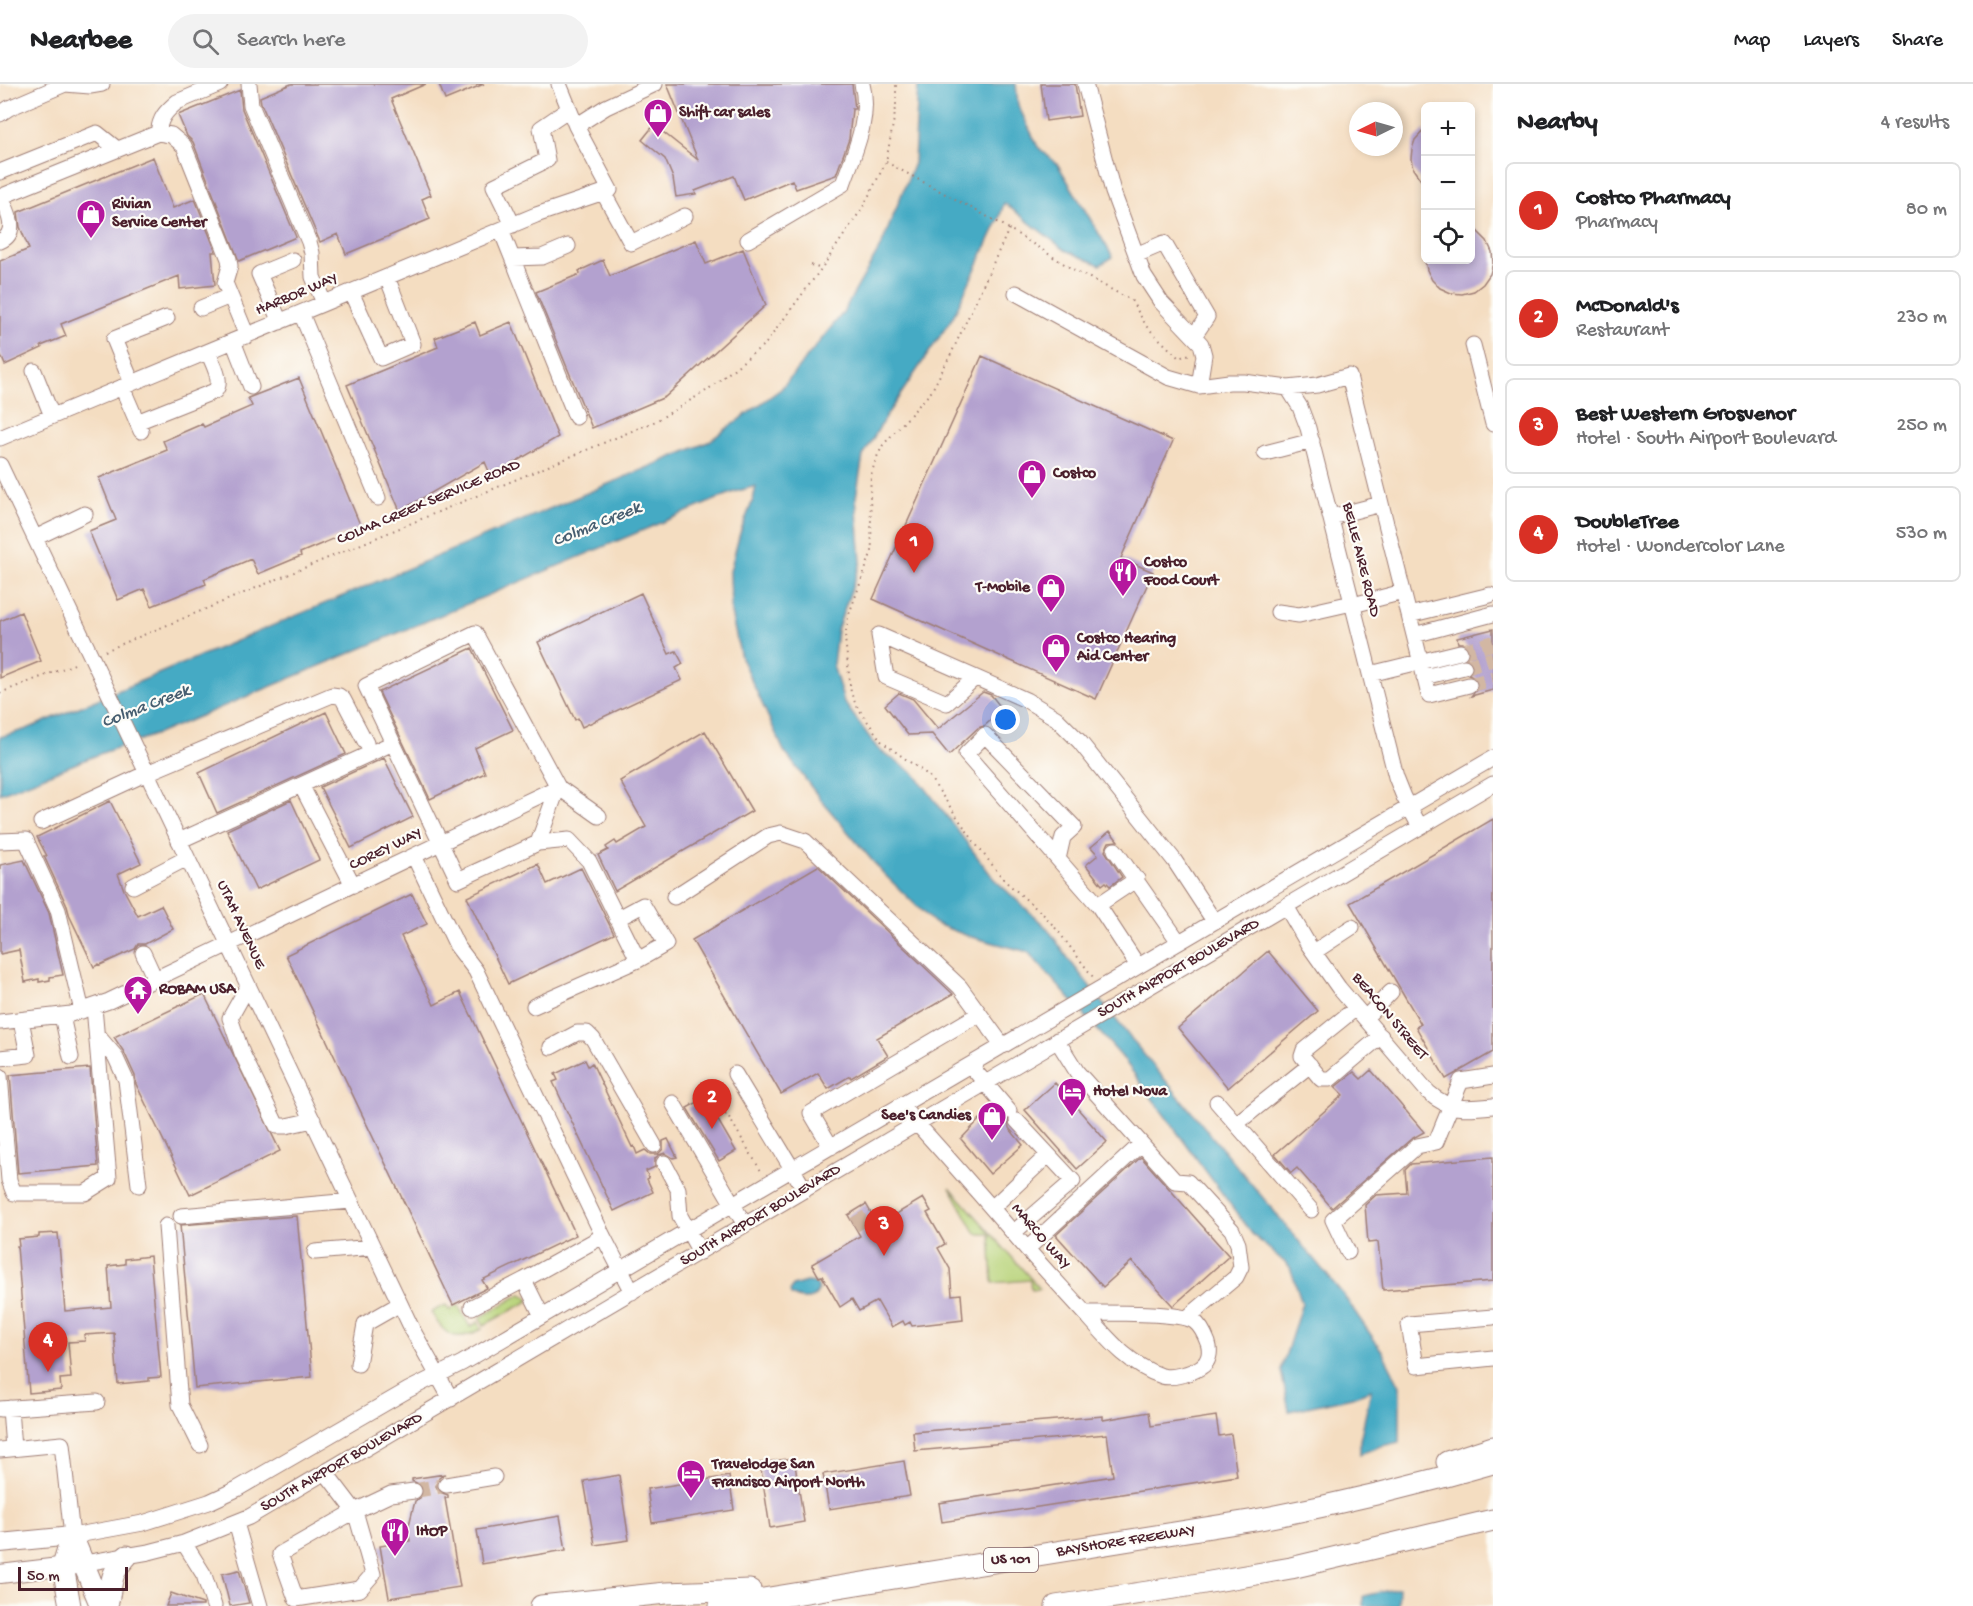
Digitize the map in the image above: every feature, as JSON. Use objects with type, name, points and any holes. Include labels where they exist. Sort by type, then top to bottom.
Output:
[{"type":"highway","points":[[1183,1533],[1318,1502],[1493,1447]]},
{"type":"highway","name":"BAYSHORE FREEWAY","points":[[720,1606],[1183,1533],[1325,1507],[1493,1463]]},
{"type":"highway","points":[[1056,1606],[1291,1568],[1493,1520]]},
{"type":"highway","points":[[72,1536],[101,1606]]},
{"type":"highway","points":[[70,1606],[63,1566],[72,1536]]},
{"type":"highway","points":[[107,1606],[112,1576],[127,1556]]},
{"type":"highway","points":[[542,1606],[666,1593],[838,1587]]},
{"type":"main road","name":"SOUTH AIRPORT BOULEVARD","points":[[0,1543],[72,1536]]},
{"type":"main road","name":"SOUTH AIRPORT BOULEVARD","points":[[0,1574],[85,1563]]},
{"type":"street","points":[[0,114],[65,84],[90,86],[102,84]]},
{"type":"street","points":[[158,134],[160,120],[172,106],[220,84]]},
{"type":"street","points":[[249,84],[252,105],[309,242],[313,277],[324,303]]},
{"type":"street","points":[[559,84],[576,126],[631,243],[685,216]]},
{"type":"street","points":[[576,126],[606,107],[655,84]]},
{"type":"street","points":[[748,240],[843,184],[864,120],[862,84]]},
{"type":"street","points":[[1085,84],[1113,192],[1144,276],[1161,302],[1201,344],[1204,355],[1199,386]]},
{"type":"street","points":[[569,109],[541,128],[547,160],[494,186],[507,227],[513,258],[576,417]]},
{"type":"street","points":[[0,172],[97,133],[117,149]]},
{"type":"street","points":[[0,241],[6,239],[9,234],[11,221],[0,197],[158,134],[171,135],[184,146],[229,259],[230,266],[225,283],[251,387]]},
{"type":"street","name":"HARBOR WAY","points":[[0,438],[507,227],[607,191]]},
{"type":"street","points":[[1136,255],[1164,243],[1207,317],[1204,325],[1194,336]]},
{"type":"street","points":[[513,258],[542,257],[568,246]]},
{"type":"street","points":[[280,322],[259,274],[293,260]]},
{"type":"street","points":[[351,292],[381,358],[413,344],[387,277]]},
{"type":"street","points":[[1016,293],[1168,377],[1199,386],[1222,382],[1244,382],[1288,388],[1317,385],[1349,376],[1429,695],[1469,685]]},
{"type":"street","points":[[201,308],[230,296]]},
{"type":"street","points":[[301,313],[378,498]]},
{"type":"street","points":[[167,318],[114,339],[139,426],[218,388],[219,382],[208,352]]},
{"type":"street","points":[[1473,345],[1493,424]]},
{"type":"street","points":[[34,371],[52,416]]},
{"type":"street","name":"BELLE AIRE ROAD","points":[[1288,388],[1305,418],[1396,777],[1420,827]]},
{"type":"street","points":[[1264,453],[1311,441]]},
{"type":"street","name":"UTAH AVENUE","points":[[0,465],[413,1331],[452,1399]]},
{"type":"street","points":[[1331,517],[1381,504]]},
{"type":"street","points":[[35,538],[85,514]]},
{"type":"street","points":[[1278,612],[1299,615],[1403,592]]},
{"type":"street","points":[[1409,615],[1490,595]]},
{"type":"street","points":[[1414,635],[1493,614]]},
{"type":"street","points":[[599,816],[558,787],[475,633],[366,686],[458,880],[538,843],[569,840],[589,861],[638,960]]},
{"type":"street","points":[[975,678],[947,703],[886,677],[879,635],[900,644],[975,678],[1041,708],[1070,731],[1174,860],[1214,921]]},
{"type":"street","points":[[1370,674],[1423,669],[1462,659]]},
{"type":"street","points":[[41,822],[147,773],[332,695],[343,699],[366,743]]},
{"type":"street","points":[[1058,859],[1063,837],[1074,827],[985,735],[966,754],[1098,905],[1138,966]]},
{"type":"street","points":[[179,841],[393,743]]},
{"type":"street","name":"SOUTH AIRPORT BOULEVARD","points":[[72,1536],[143,1523],[209,1502],[237,1489],[399,1394],[462,1363],[1003,1046],[1065,1009],[1095,984],[1138,966],[1493,758]]},
{"type":"street","name":"SOUTH AIRPORT BOULEVARD","points":[[85,1563],[184,1543],[236,1523],[287,1496],[1493,784]]},
{"type":"street","points":[[301,785],[353,885]]},
{"type":"street","points":[[538,843],[558,787]]},
{"type":"street","name":"COREY WAY","points":[[0,1022],[62,1016],[88,1009],[558,787]]},
{"type":"street","points":[[674,897],[768,836],[781,833],[805,841],[960,987],[1003,1046]]},
{"type":"street","points":[[0,841],[26,840],[58,910],[97,1035],[109,1178],[85,1193],[14,1193],[9,1180],[0,1076]]},
{"type":"street","points":[[1115,850],[1179,942]]},
{"type":"street","points":[[414,856],[457,946],[476,971],[619,1271],[632,1292]]},
{"type":"street","points":[[133,886],[188,858]]},
{"type":"street","points":[[1098,905],[1137,879]]},
{"type":"street","points":[[534,1006],[638,960],[666,944],[643,905],[617,919]]},
{"type":"street","name":"BEACON STREET","points":[[1286,906],[1314,952],[1361,1013],[1428,1092],[1439,1101],[1452,1106],[1466,1109],[1493,1106]]},
{"type":"street","points":[[1314,952],[1352,927]]},
{"type":"street","points":[[143,953],[155,979]]},
{"type":"street","points":[[248,986],[230,1018],[242,1053],[277,1126],[313,1120]]},
{"type":"street","points":[[1380,1036],[1330,1079],[1321,1079],[1302,1056],[1304,1050],[1391,992]]},
{"type":"street","points":[[831,1147],[811,1113],[979,1014]]},
{"type":"street","points":[[62,1016],[71,1057]]},
{"type":"street","points":[[0,1058],[28,1055],[21,1020]]},
{"type":"street","points":[[551,1047],[578,1033],[587,1033],[593,1039],[654,1145]]},
{"type":"street","points":[[97,1035],[115,1056],[126,1080],[140,1185]]},
{"type":"street","points":[[1057,1040],[1077,1072],[1175,1181],[1188,1182],[1232,1230],[1238,1244],[1241,1267],[1236,1277],[1187,1318],[1085,1313]]},
{"type":"street","points":[[970,1065],[1013,1116],[1073,1180],[1013,1233]]},
{"type":"street","points":[[1236,1124],[1310,1065]]},
{"type":"street","points":[[735,1074],[805,1190]]},
{"type":"street","points":[[1348,1252],[1333,1220],[1417,1146],[1436,1142],[1461,1081],[1493,1076]]},
{"type":"street","points":[[1217,1102],[1311,1210]]},
{"type":"street","points":[[679,1105],[745,1226]]},
{"type":"street","name":"MARCO WAY","points":[[901,1106],[1058,1286],[1085,1313],[1106,1339],[1124,1355],[1143,1368],[1165,1377],[1189,1373],[1202,1366],[1209,1358],[1210,1349],[1205,1334],[1195,1322],[1187,1318]]},
{"type":"street","points":[[1027,1249],[1141,1144]]},
{"type":"street","points":[[992,1208],[1048,1155]]},
{"type":"street","points":[[664,1162],[678,1189],[680,1216],[700,1252]]},
{"type":"street","points":[[182,1216],[351,1201]]},
{"type":"street","points":[[166,1226],[180,1406],[200,1445]]},
{"type":"street","points":[[472,1307],[603,1236]]},
{"type":"street","points":[[315,1252],[373,1247]]},
{"type":"street","points":[[524,1280],[542,1316]]},
{"type":"street","points":[[358,1364],[365,1324],[400,1304]]},
{"type":"street","points":[[1493,1317],[1409,1324],[1416,1366],[1493,1358]]},
{"type":"street","points":[[72,1536],[62,1444],[7,1449],[5,1409],[97,1402]]},
{"type":"street","points":[[326,1473],[355,1511],[373,1574],[360,1590],[296,1599],[280,1554],[355,1511],[391,1494],[414,1491]]},
{"type":"street","points":[[446,1485],[494,1476]]},
{"type":"street","points":[[236,1523],[260,1606]]},
{"type":"street","points":[[184,1543],[204,1575],[214,1606]]},
{"type":"path","name":"COLMA CREEK SERVICE ROAD","points":[[0,693],[93,659],[656,421],[706,391],[766,343],[821,269],[862,207],[886,162],[897,108],[896,84]]},
{"type":"path","points":[[886,162],[1003,225],[1069,267],[1131,300],[1147,327],[1179,358],[1195,352]]},
{"type":"path","points":[[1009,229],[931,392],[883,445],[876,459],[871,475],[870,495],[872,550],[870,561],[848,617],[845,638],[848,671],[853,699],[882,742],[928,775],[978,847],[1005,881],[1052,924],[1095,984]]},
{"type":"path","points":[[811,265],[821,269]]},
{"type":"path","points":[[679,1105],[707,1096],[720,1117],[727,1114],[762,1174]]},
{"type":"green space","points":[[950,1187],[1040,1289],[1031,1290],[1030,1280],[993,1283],[990,1234],[975,1232]]},
{"type":"green space","points":[[521,1294],[529,1301],[484,1325],[479,1318]]},
{"type":"green space","points":[[446,1305],[450,1310],[458,1305],[470,1327],[478,1322],[482,1329],[465,1336],[446,1332],[431,1312]]},
{"type":"water","name":"Colma Creek","points":[[918,84],[1016,84],[1018,105],[1038,147],[1058,165],[1113,257],[1100,265],[1065,250],[1004,203],[999,219],[953,317],[886,416],[863,456],[856,497],[861,562],[837,630],[833,665],[844,702],[878,749],[915,774],[994,879],[1048,929],[1132,1040],[1342,1293],[1382,1351],[1400,1386],[1400,1442],[1360,1454],[1360,1440],[1371,1390],[1352,1397],[1289,1411],[1281,1370],[1302,1303],[1290,1267],[1252,1234],[1121,1056],[1028,952],[968,936],[934,923],[881,871],[821,800],[784,751],[741,658],[731,613],[730,571],[756,486],[734,492],[160,733],[102,753],[0,794],[0,737],[27,729],[708,442],[781,389],[842,314],[882,244],[914,163]]},
{"type":"water","points":[[806,1282],[815,1283],[818,1286],[816,1295],[804,1299],[791,1295],[790,1291],[793,1286]]},
{"type":"water","points":[[1399,1588],[1398,1606],[1363,1606],[1363,1596]]},
{"type":"building","points":[[291,84],[426,84],[391,99],[431,195],[422,199],[430,219],[346,254],[338,234],[320,242],[261,103],[260,97]]},
{"type":"building","points":[[439,84],[484,84],[445,100]]},
{"type":"building","points":[[667,84],[852,84],[855,109],[852,109],[849,139],[836,175],[796,189],[792,180],[744,200],[734,176],[695,191],[696,194],[676,197],[673,178],[665,159],[642,140],[654,125],[698,160]]},
{"type":"building","points":[[1041,84],[1075,84],[1080,116],[1046,121]]},
{"type":"building","points":[[240,90],[242,109],[296,237],[239,261],[193,142],[187,136],[178,115]]},
{"type":"building","points":[[1421,133],[1421,180],[1413,169],[1411,159],[1415,140]]},
{"type":"building","points":[[153,157],[173,208],[195,199],[216,252],[212,252],[215,285],[180,289],[179,276],[61,324],[66,336],[5,365],[0,353],[0,261],[29,249],[20,227],[18,212]]},
{"type":"building","points":[[1475,229],[1487,241],[1492,252],[1493,263],[1490,274],[1474,291],[1462,294],[1451,293],[1440,288],[1432,280],[1426,264],[1475,264]]},
{"type":"building","points":[[696,240],[706,264],[743,249],[766,305],[665,397],[592,428],[536,292],[580,274],[579,271],[603,260],[610,276]]},
{"type":"building","points":[[475,322],[480,335],[511,322],[558,437],[491,476],[485,462],[400,511],[347,385],[438,347],[435,338]]},
{"type":"building","name":"Costco","points":[[982,356],[1173,441],[1121,558],[1153,572],[1096,699],[873,599]]},
{"type":"building","points":[[299,378],[361,527],[258,574],[251,559],[204,579],[206,584],[152,606],[144,589],[118,600],[89,531],[116,520],[99,478],[167,450],[163,441],[202,424],[204,427],[252,406],[248,398]]},
{"type":"building","points":[[641,593],[669,654],[676,651],[683,664],[676,668],[682,680],[582,727],[578,718],[575,720],[538,642]]},
{"type":"building","points":[[21,612],[41,661],[0,678],[0,621]]},
{"type":"building","points":[[1493,629],[1493,690],[1471,696],[1478,688],[1478,682],[1476,678],[1468,675],[1473,669],[1473,664],[1467,658],[1469,649],[1463,643],[1458,643],[1457,638]]},
{"type":"building","points":[[472,648],[513,730],[475,748],[485,773],[430,799],[379,692]]},
{"type":"building","points":[[983,692],[991,695],[1003,710],[984,726],[978,728],[949,755],[932,734],[908,735],[885,705],[899,693],[913,699],[938,729]]},
{"type":"building","points":[[326,712],[346,754],[217,813],[199,773]]},
{"type":"building","points":[[705,731],[752,811],[615,891],[598,855],[608,850],[606,847],[615,841],[617,844],[646,827],[620,781]]},
{"type":"building","points":[[384,758],[413,817],[351,848],[320,787]]},
{"type":"building","points":[[291,800],[319,860],[256,890],[227,830]]},
{"type":"building","points":[[110,801],[141,863],[118,874],[124,890],[138,916],[161,905],[173,929],[94,967],[70,917],[44,856],[47,856],[37,837]]},
{"type":"building","points":[[1493,819],[1493,1052],[1446,1079],[1416,1027],[1421,1024],[1350,903]]},
{"type":"building","points":[[1110,831],[1118,841],[1109,842],[1105,851],[1122,877],[1110,886],[1106,882],[1102,885],[1086,865],[1098,855],[1091,847]]},
{"type":"building","points":[[24,860],[49,913],[63,975],[39,982],[39,979],[25,982],[19,950],[0,954],[0,865]]},
{"type":"building","points":[[538,864],[547,884],[581,868],[614,934],[508,984],[467,897]]},
{"type":"building","points":[[818,866],[953,994],[877,1038],[888,1056],[851,1078],[850,1076],[828,1089],[818,1073],[781,1094],[692,940]]},
{"type":"building","points":[[412,894],[427,924],[401,936],[434,1005],[460,992],[576,1235],[482,1280],[487,1288],[453,1305],[286,955]]},
{"type":"building","points":[[1268,951],[1318,1011],[1228,1088],[1178,1028]]},
{"type":"building","points":[[204,994],[280,1151],[190,1195],[136,1084],[135,1076],[124,1052],[114,1037]]},
{"type":"building","points":[[585,1060],[588,1066],[592,1063],[637,1154],[645,1150],[650,1154],[658,1154],[663,1149],[663,1141],[668,1139],[677,1157],[673,1158],[665,1153],[655,1158],[655,1167],[646,1171],[653,1192],[614,1211],[553,1082],[558,1080],[555,1074]]},
{"type":"building","points":[[90,1068],[98,1166],[18,1173],[10,1075]]},
{"type":"building","points":[[1371,1070],[1424,1132],[1411,1139],[1332,1208],[1297,1168],[1291,1173],[1275,1154],[1343,1095],[1335,1087],[1354,1072],[1361,1079]]},
{"type":"building","points":[[1055,1083],[1107,1142],[1077,1169],[1025,1110]]},
{"type":"building","points":[[705,1098],[736,1151],[719,1161],[687,1108]]},
{"type":"building","name":"See's Candies","points":[[994,1112],[1000,1119],[1002,1117],[1008,1120],[1009,1128],[1023,1145],[990,1174],[961,1139],[980,1119],[981,1121]]},
{"type":"building","points":[[1141,1157],[1229,1256],[1173,1306],[1132,1261],[1103,1287],[1056,1235]]},
{"type":"building","points":[[1493,1157],[1493,1281],[1383,1290],[1378,1242],[1368,1243],[1365,1205],[1376,1195],[1407,1193],[1405,1170],[1411,1164]]},
{"type":"building","points":[[923,1198],[931,1211],[927,1213],[945,1244],[938,1248],[950,1269],[952,1295],[961,1294],[963,1320],[912,1326],[910,1322],[905,1325],[903,1321],[892,1327],[877,1301],[859,1311],[852,1299],[840,1307],[822,1276],[819,1277],[812,1264],[860,1236],[848,1215],[866,1204],[878,1225]]},
{"type":"building","points":[[297,1216],[312,1377],[195,1388],[180,1225]]},
{"type":"building","points":[[58,1233],[65,1311],[111,1307],[108,1266],[125,1264],[125,1259],[150,1256],[161,1377],[149,1378],[149,1381],[118,1384],[114,1333],[84,1335],[85,1341],[68,1342],[71,1378],[60,1379],[61,1390],[29,1393],[18,1239],[39,1237],[39,1234]]},
{"type":"building","points":[[1149,1412],[1151,1426],[1216,1416],[1219,1436],[1231,1434],[1237,1476],[942,1522],[939,1503],[1113,1476],[1107,1434],[915,1451],[913,1432],[1103,1416],[1103,1420]]},
{"type":"building","points":[[794,1458],[804,1522],[770,1528],[760,1463]]},
{"type":"building","points":[[904,1461],[910,1496],[829,1509],[823,1474]]},
{"type":"building","points":[[445,1474],[439,1478],[436,1486],[439,1492],[448,1495],[448,1498],[445,1498],[460,1587],[389,1598],[380,1546],[410,1541],[408,1529],[415,1501],[420,1498],[424,1490],[412,1479]]},
{"type":"building","points":[[619,1475],[629,1540],[595,1545],[584,1481]]},
{"type":"building","name":"Travelodge San Francisco Airport North","points":[[729,1476],[734,1510],[652,1523],[647,1489]]},
{"type":"building","points":[[560,1516],[566,1550],[482,1564],[477,1530]]},
{"type":"building","points":[[239,1570],[249,1603],[230,1606],[222,1574]]},
{"type":"building","points":[[171,1593],[203,1604],[203,1606],[166,1606]]},
{"type":"tunnel","points":[[1460,652],[1493,643]]},
{"type":"tunnel","points":[[1464,667],[1493,659]]},
{"type":"tunnel","points":[[1469,685],[1493,679]]},
{"type":"tunnel","points":[[854,1225],[872,1214]]},
{"type":"tunnel","points":[[414,1491],[446,1485]]},
{"type":"place","name":"Shift car sales","points":[[658,138]]},
{"type":"place","name":"Rivian Service Center","points":[[91,240]]},
{"type":"place","name":"Costco","points":[[1032,500]]},
{"type":"place","name":"Costco Pharmacy","points":[[914,573]]},
{"type":"place","name":"Costco Food Court","points":[[1123,598]]},
{"type":"place","name":"T-Mobile","points":[[1051,614]]},
{"type":"place","name":"Costco Hearing Aid Center","points":[[1056,674]]},
{"type":"place","name":"ROBAM USA","points":[[138,1016]]},
{"type":"place","name":"Hotel Nova","points":[[1072,1118]]},
{"type":"place","name":"McDonald's","points":[[712,1129]]},
{"type":"place","name":"See's Candies","points":[[992,1142]]},
{"type":"place","name":"Best Western Grosvenor","points":[[884,1256]]},
{"type":"place","name":"DoubleTree","points":[[48,1372]]},
{"type":"place","name":"Travelodge San Francisco Airport North","points":[[691,1500]]},
{"type":"place","name":"IHOP","points":[[395,1558]]}]
